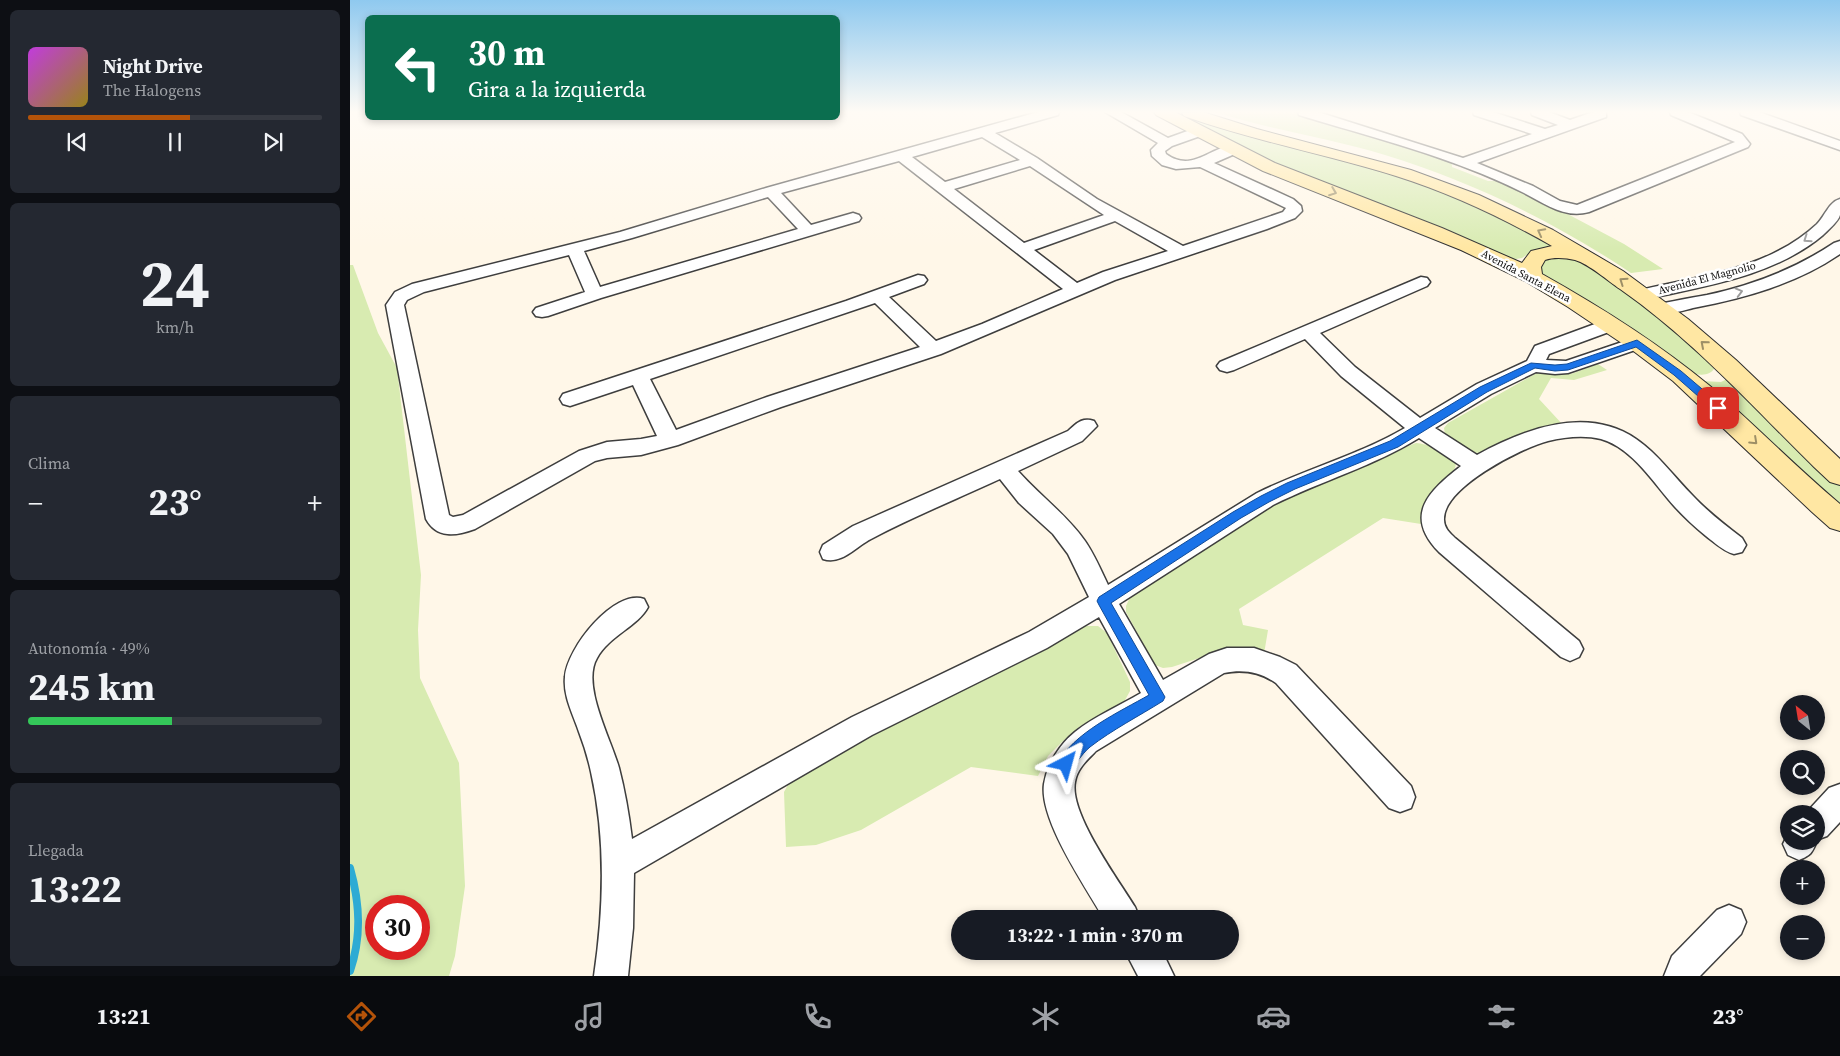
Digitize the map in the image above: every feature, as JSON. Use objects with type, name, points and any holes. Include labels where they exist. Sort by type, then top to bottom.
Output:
[{"type":"street","points":[[895,158],[771,190],[648,229],[406,292],[396,302],[438,519],[444,525],[450,526],[471,522],[587,456],[607,450],[641,447],[670,440],[774,402],[856,377],[934,350],[1075,290],[1261,226],[1289,215],[1294,211],[1294,206],[1288,202],[1201,162]]},
{"type":"street","points":[[903,158],[1075,290]]},
{"type":"street","points":[[1026,158],[1115,216],[1182,252]]},
{"type":"street","points":[[1163,158],[1167,162],[1184,165],[1213,158]]},
{"type":"street","name":"Avenida Santa Elena","points":[[1249,158],[1286,174],[1462,242],[1532,278],[1610,325],[1678,373],[1840,520]]},
{"type":"street","points":[[1351,158],[1429,181],[1497,210],[1584,256],[1651,302],[1729,366],[1840,475]]},
{"type":"street","points":[[1446,158],[1527,189],[1564,207],[1577,210],[1726,158]]},
{"type":"street","points":[[1463,163],[1478,158]]},
{"type":"street","points":[[942,188],[1032,161]]},
{"type":"street","points":[[771,190],[807,230]]},
{"type":"street","name":"Avenida El Magnolio","points":[[1651,302],[1704,281],[1768,261],[1810,238],[1823,228],[1840,205]]},
{"type":"street","points":[[1022,249],[1115,216]]},
{"type":"street","points":[[542,312],[595,294],[852,218]]},
{"type":"street","name":"Avenida El Magnolio","points":[[1651,302],[1738,292],[1784,278],[1821,259],[1840,246]]},
{"type":"street","points":[[574,248],[595,294]]},
{"type":"street","points":[[1532,278],[1530,271],[1531,263],[1537,256],[1555,252],[1584,256]]},
{"type":"street","points":[[570,398],[639,377],[878,296],[918,280]]},
{"type":"street","points":[[1227,366],[1421,282]]},
{"type":"street","points":[[878,296],[934,350]]},
{"type":"street","points":[[1534,365],[1542,350],[1610,325]]},
{"type":"street","points":[[1307,331],[1353,377],[1421,428],[1476,465]]},
{"type":"street","points":[[619,864],[854,730],[1024,648],[1104,601],[1265,499],[1370,455],[1421,428],[1484,390],[1534,365],[1555,368],[1568,367],[1637,343]]},
{"type":"street","points":[[1678,373],[1697,378],[1714,379],[1725,375],[1729,366]]},
{"type":"street","points":[[639,377],[670,440]]},
{"type":"street","points":[[832,552],[861,534],[1075,436],[1088,426]]},
{"type":"street","points":[[1570,649],[1447,545],[1436,532],[1432,519],[1436,504],[1447,490],[1476,465],[1514,445],[1554,433],[1583,430],[1607,433],[1625,442],[1638,453],[1702,519],[1734,545]]},
{"type":"street","points":[[1003,468],[1027,497],[1062,528],[1081,555],[1104,601],[1158,697]]},
{"type":"street","points":[[611,976],[617,929],[619,864],[616,832],[608,781],[578,682],[583,657],[599,633],[635,607]]},
{"type":"street","points":[[1118,910],[1064,819],[1060,804],[1059,788],[1066,764],[1079,747],[1218,662],[1244,658],[1270,664],[1293,680],[1400,797]]},
{"type":"street","points":[[1825,816],[1840,800]]},
{"type":"street","points":[[1681,976],[1684,968],[1729,922]]},
{"type":"street","points":[[1147,960],[1157,976]]},
{"type":"green space","points":[[1258,158],[1339,158],[1385,170],[1462,199],[1558,247],[1534,250],[1522,258],[1510,260]]},
{"type":"green space","points":[[1393,158],[1438,158],[1452,163],[1452,167],[1488,181],[1496,181],[1562,211],[1624,244],[1663,269],[1631,273],[1543,220],[1481,191]]},
{"type":"green space","points":[[1550,257],[1568,258],[1583,263],[1602,275],[1662,318],[1715,367],[1713,370],[1706,374],[1694,374],[1541,275],[1539,264]]},
{"type":"green space","points":[[350,265],[353,265],[378,333],[397,368],[421,575],[418,630],[420,678],[459,763],[465,886],[455,956],[449,976],[350,976]]},
{"type":"green space","points":[[1598,364],[1607,370],[1574,380],[1551,378],[1539,399],[1564,426],[1479,453],[1468,452],[1445,435],[1444,428],[1448,423],[1535,374],[1543,372],[1571,374]]},
{"type":"green space","points":[[1729,378],[1840,484],[1840,507],[1701,381],[1721,382]]},
{"type":"green space","points":[[1416,443],[1443,450],[1454,459],[1456,464],[1452,473],[1426,500],[1422,510],[1421,524],[1383,518],[1239,609],[1243,625],[1268,630],[1264,654],[1243,647],[1227,649],[1172,667],[1163,668],[1155,665],[1126,612],[1126,606],[1131,595],[1242,519],[1327,479]]},
{"type":"green space","points":[[1086,626],[1098,626],[1107,633],[1130,682],[1130,691],[1124,702],[1079,727],[1061,743],[1048,756],[1038,776],[971,767],[861,830],[816,845],[786,847],[784,792],[790,781],[820,762]]},
{"type":"waterway","points":[[350,868],[358,907],[358,932],[350,971]]},
{"type":"route","points":[[1066,764],[1074,752],[1086,741],[1158,697],[1104,601],[1265,499],[1291,486],[1394,444],[1453,407],[1534,365],[1555,368],[1568,367],[1637,343],[1678,373],[1718,408]]}]
